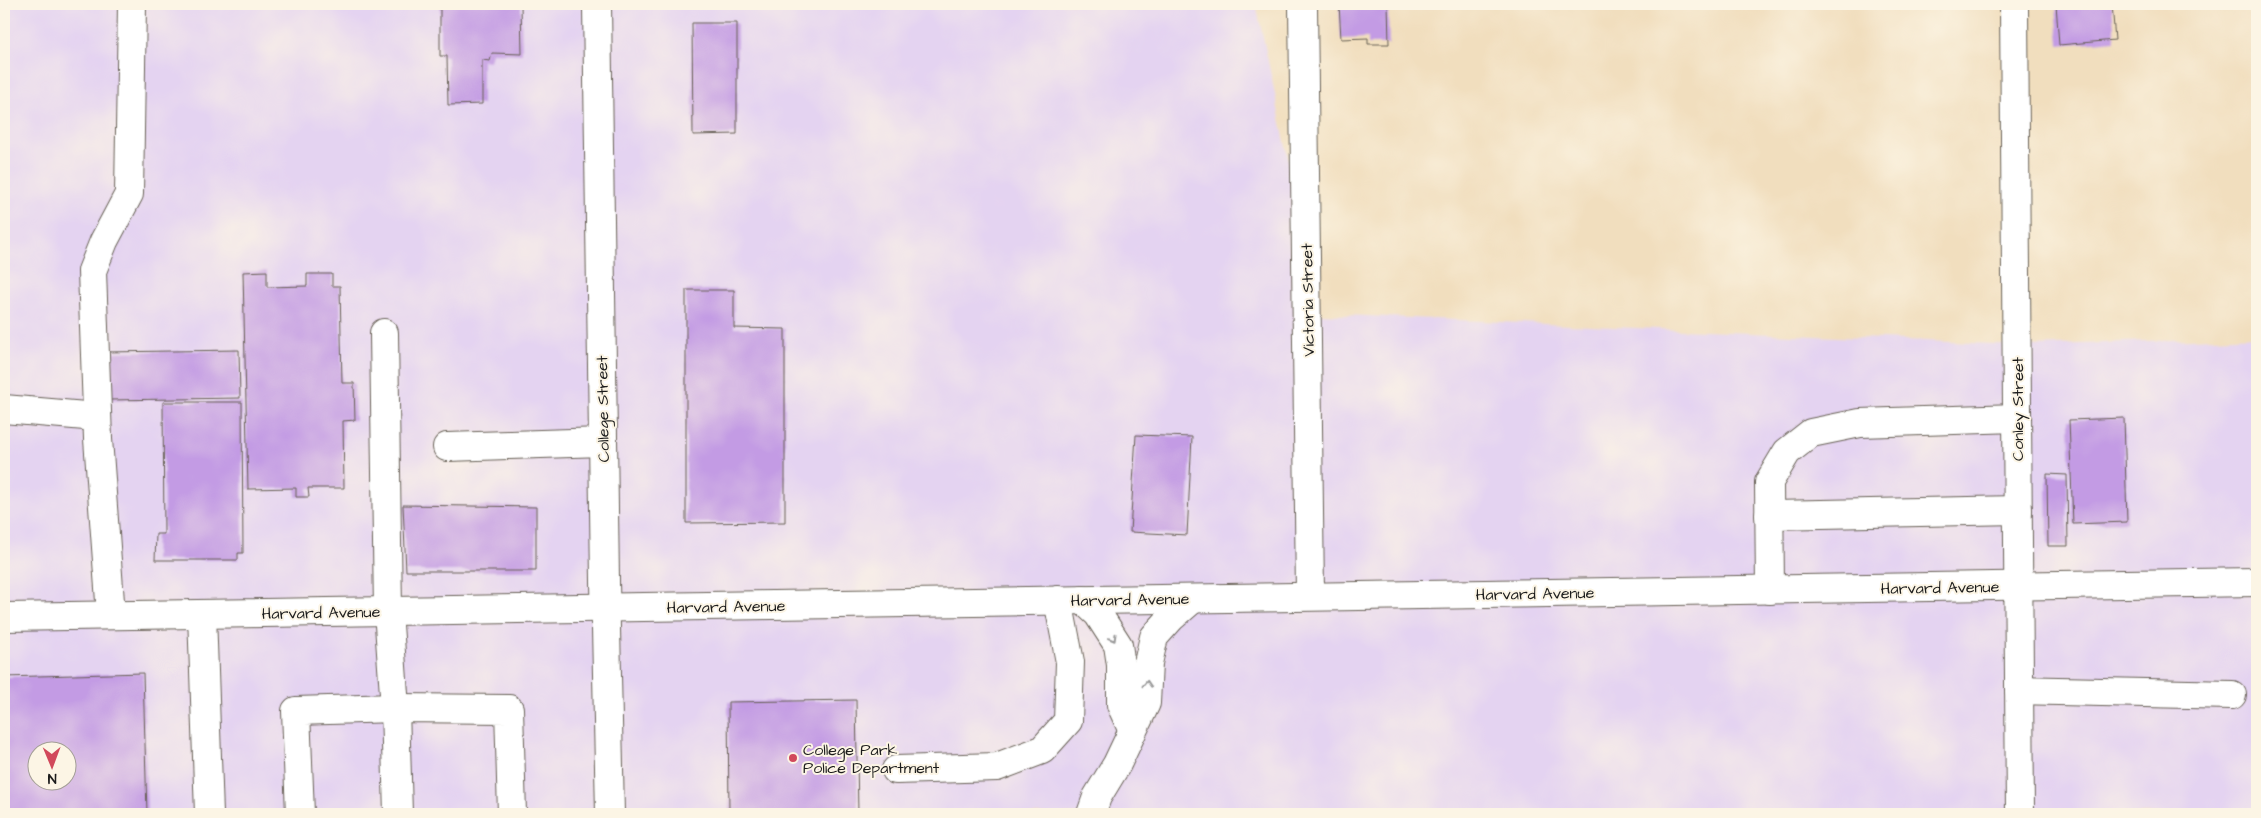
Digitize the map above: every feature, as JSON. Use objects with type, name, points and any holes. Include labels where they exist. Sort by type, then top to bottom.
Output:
[{"type":"street","points":[[111,615],[97,417],[92,271],[104,241],[129,194],[132,4]]},
{"type":"street","name":"College Street","points":[[597,4],[605,607],[610,814]]},
{"type":"street","name":"Victoria Street","points":[[1303,4],[1310,596]]},
{"type":"street","name":"Conley Street","points":[[2014,4],[2020,814]]},
{"type":"street","points":[[384,333],[388,611],[395,708],[398,814]]},
{"type":"street","points":[[4,409],[97,417]]},
{"type":"street","points":[[1770,590],[1769,482],[1787,452],[1811,432],[1860,423],[2017,418]]},
{"type":"street","points":[[447,447],[603,442]]},
{"type":"street","points":[[1769,515],[2018,510]]},
{"type":"street","name":"Harvard Avenue","points":[[4,617],[2257,582]]},
{"type":"street","points":[[1091,814],[1097,797],[1117,764],[1146,703],[1148,663],[1154,637],[1171,618],[1194,598]]},
{"type":"street","points":[[896,770],[997,767],[1042,750],[1068,721],[1071,600],[1098,614],[1118,645],[1121,665],[1121,705],[1132,729]]},
{"type":"street","points":[[202,614],[209,814]]},
{"type":"street","points":[[2019,690],[2232,695]]},
{"type":"street","points":[[300,814],[296,711],[395,708],[509,709],[512,814]]},
{"type":"shaded area","points":[[4,4],[1256,4],[1321,314],[2038,346],[2257,336],[2257,814],[4,814]]},
{"type":"building","points":[[440,4],[521,4],[522,54],[492,53],[490,61],[482,60],[482,104],[448,105],[447,56],[440,56]]},
{"type":"building","points":[[1339,4],[1388,4],[1389,44],[1368,44],[1368,38],[1341,39]]},
{"type":"building","points":[[2056,4],[2112,4],[2115,40],[2059,45]]},
{"type":"building","points":[[692,23],[737,23],[737,134],[693,135]]},
{"type":"building","points":[[267,271],[267,287],[307,286],[307,274],[332,274],[332,286],[340,286],[342,383],[354,383],[355,420],[343,421],[344,488],[308,488],[309,497],[296,497],[296,488],[248,489],[243,272]]},
{"type":"building","points":[[686,290],[734,290],[734,328],[785,329],[785,522],[686,523]]},
{"type":"building","points":[[239,350],[240,398],[109,400],[106,352]]},
{"type":"building","points":[[163,402],[242,402],[243,553],[238,553],[238,560],[155,560],[156,534],[164,534]]},
{"type":"building","points":[[2124,418],[2127,522],[2073,524],[2069,420]]},
{"type":"building","points":[[1136,435],[1192,437],[1187,535],[1130,532]]},
{"type":"building","points":[[2047,474],[2067,475],[2068,546],[2048,546]]},
{"type":"building","points":[[403,505],[536,507],[536,571],[406,571]]},
{"type":"building","points":[[143,673],[147,814],[4,814],[4,677]]},
{"type":"building","name":"College Park Police Department","points":[[856,700],[858,814],[729,814],[728,702]]},
{"type":"place","name":"College Park Police Department","points":[[793,758]]}]
